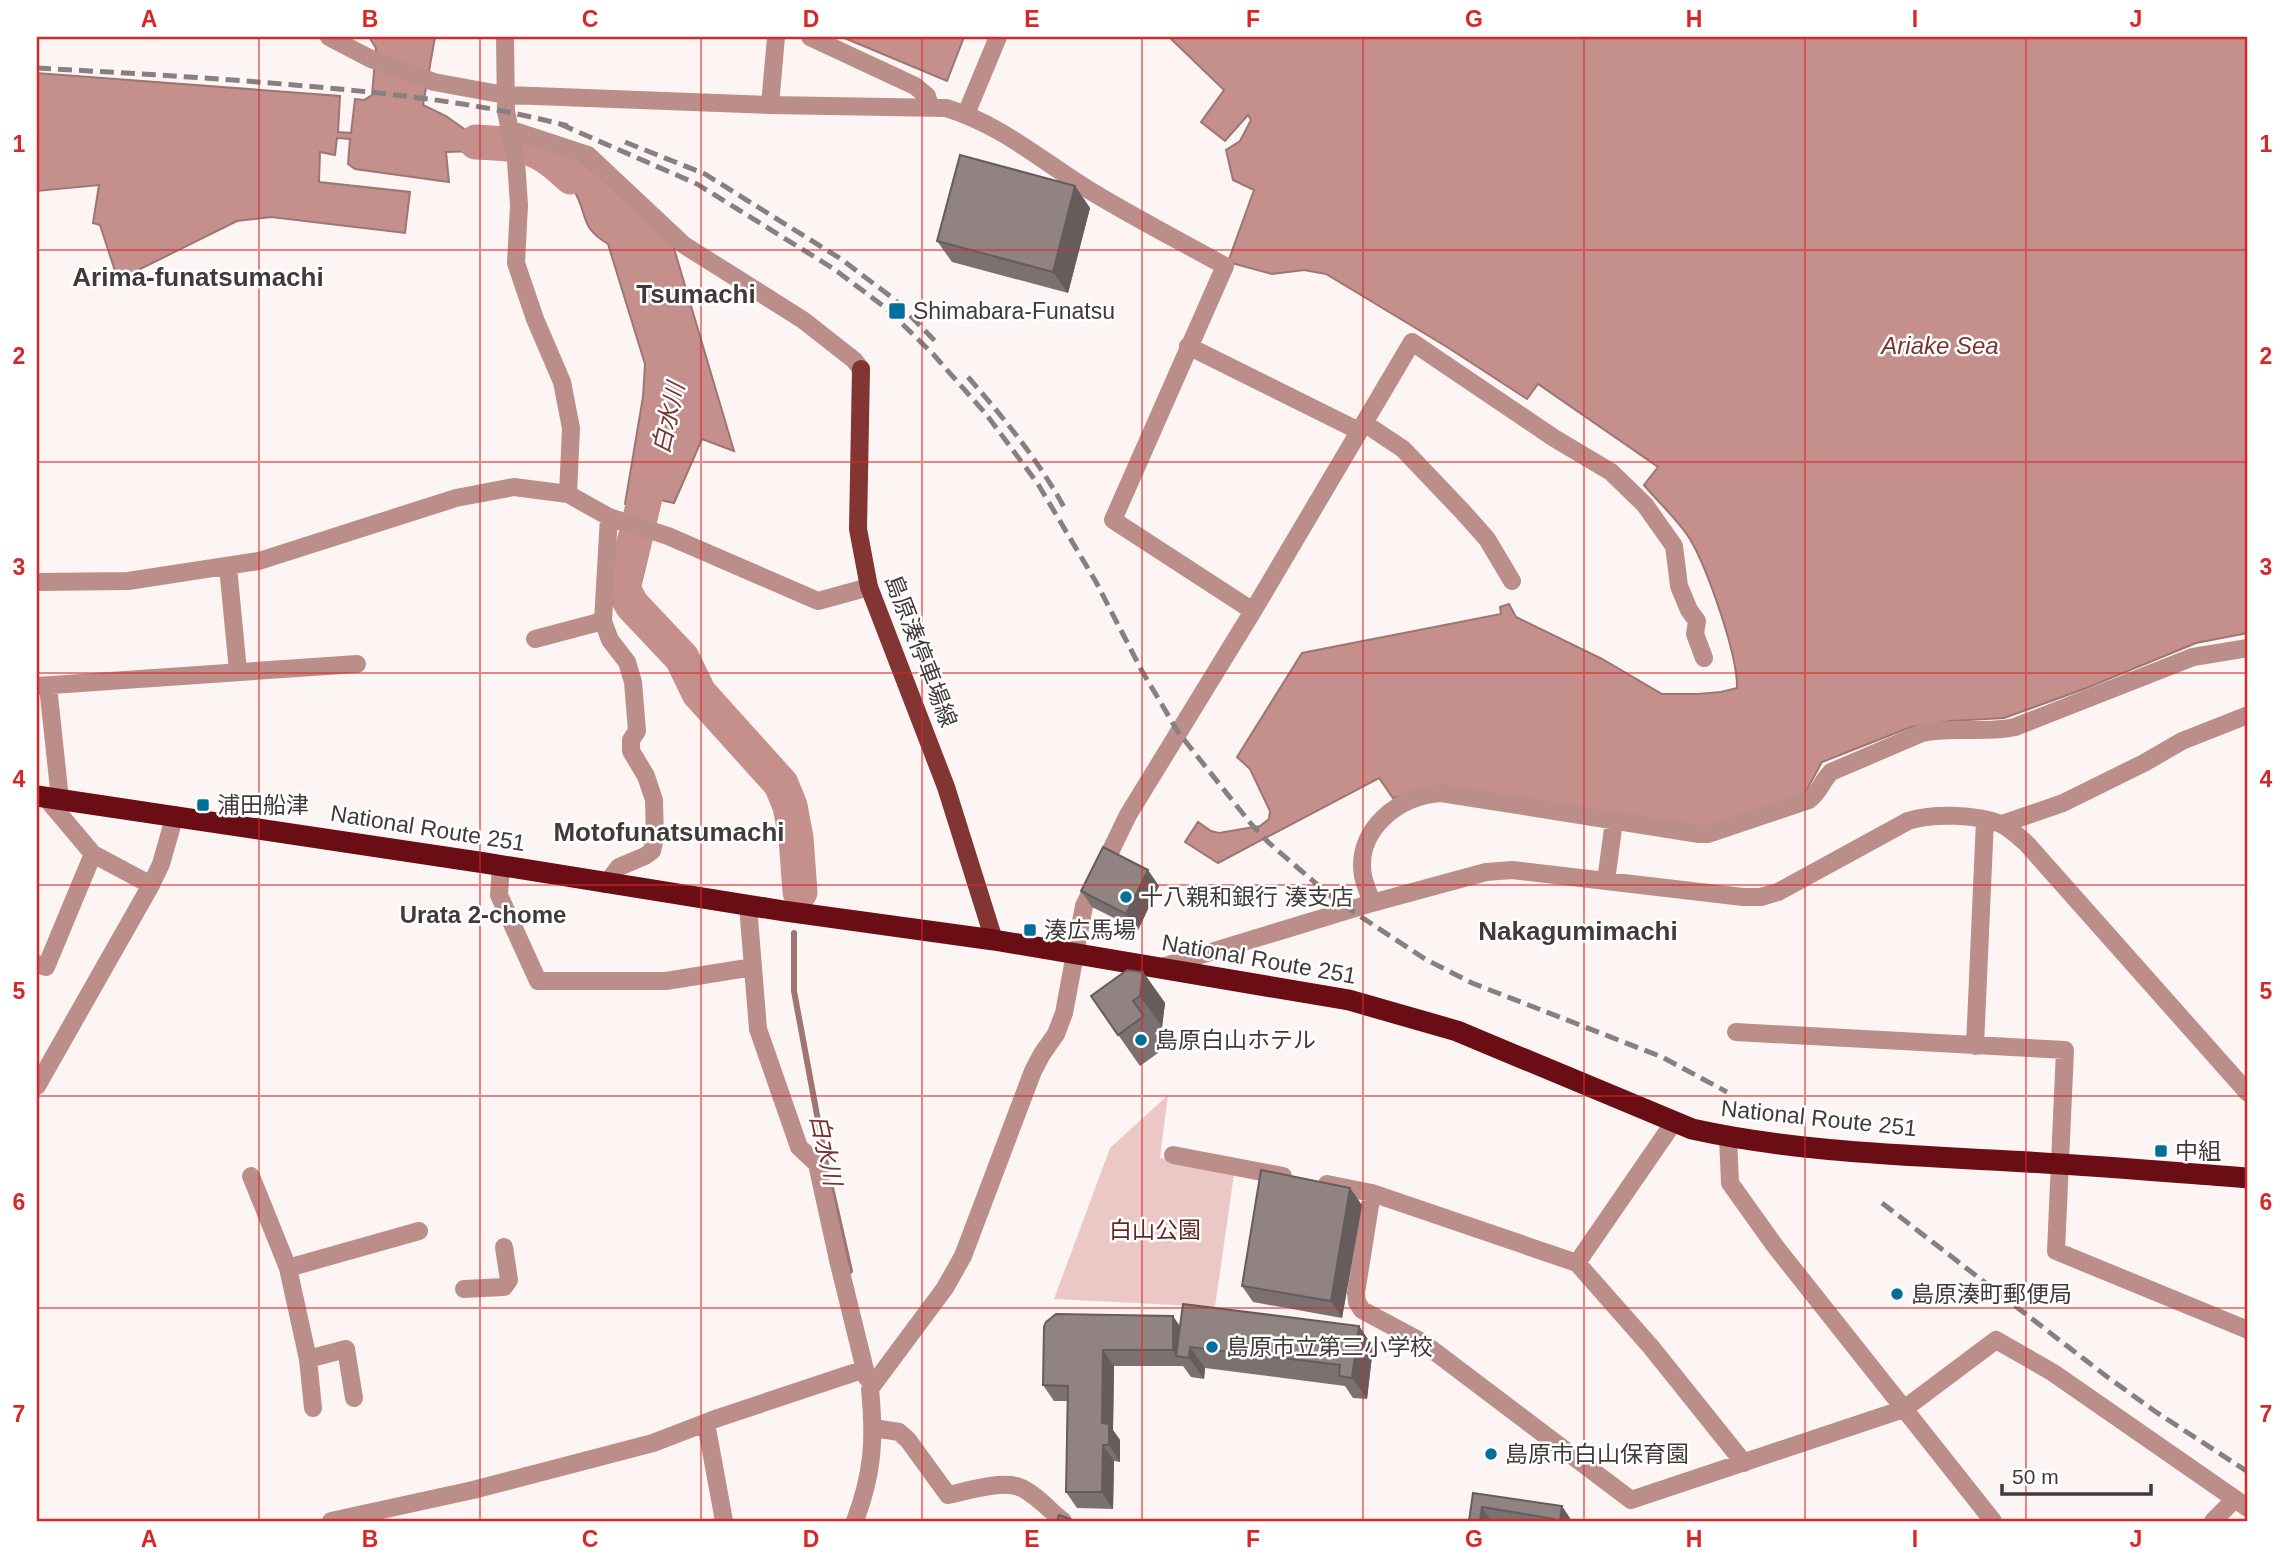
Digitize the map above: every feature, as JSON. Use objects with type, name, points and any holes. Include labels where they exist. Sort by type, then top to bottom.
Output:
[{"type":"highway","name":"National Route 251","points":[[47,798],[175,815],[606,884],[994,940],[1349,1000],[1457,1031],[1674,1122],[1728,1137],[1795,1147],[2248,1178]]},
{"type":"main road","name":"島原湊停車場線","points":[[861,369],[858,529],[869,587],[946,787],[994,940]]},
{"type":"street","points":[[329,37],[434,82],[505,95],[770,105],[946,108],[967,114],[1009,136],[1089,190],[1225,266],[1113,520],[1252,611]]},
{"type":"street","points":[[505,37],[505,95],[520,205],[516,263],[535,319],[562,382],[571,428],[568,494]]},
{"type":"street","points":[[770,105],[776,37]]},
{"type":"street","points":[[810,37],[915,86],[927,96],[930,106]]},
{"type":"street","points":[[967,114],[998,37]]},
{"type":"street","points":[[509,131],[588,155],[684,245],[803,320],[854,360],[861,369]]},
{"type":"street","points":[[331,1521],[473,1490],[640,1447],[706,1423],[871,1380],[945,1288],[964,1256],[1033,1071],[1056,1034],[1064,1013],[1084,906],[1128,816],[1412,342],[1554,438],[1611,472],[1645,505],[1674,546],[1679,586],[1697,621],[1695,634],[1704,657]]},
{"type":"street","points":[[1188,346],[1362,427],[1403,449],[1487,539],[1512,581]]},
{"type":"street","points":[[37,582],[128,581],[259,561],[456,498],[514,487],[568,494],[613,518],[667,536],[818,601],[869,587]]},
{"type":"street","points":[[606,884],[619,867],[645,856],[652,850],[655,838],[654,800],[646,776],[631,751],[631,740],[637,731],[633,682],[627,662],[610,640],[603,621],[613,518]]},
{"type":"street","points":[[228,567],[238,671]]},
{"type":"street","points":[[535,639],[603,621]]},
{"type":"street","points":[[1372,903],[1363,868],[1370,836],[1379,820],[1392,809],[1427,794],[1441,793],[1708,834],[1809,800],[1831,772],[1922,733],[1936,729],[2015,727],[2193,657],[2248,648]]},
{"type":"street","points":[[151,885],[93,854],[47,798],[42,686],[357,664]]},
{"type":"street","points":[[1158,968],[1372,903],[1486,872],[1512,870],[1743,898],[1761,897],[1778,892],[1916,818],[1941,815],[1993,822],[2063,803],[2182,741],[2248,715]]},
{"type":"street","points":[[37,1086],[151,885],[161,864],[175,815]]},
{"type":"street","points":[[1606,881],[1614,821]]},
{"type":"street","points":[[1975,1046],[1993,822]]},
{"type":"street","points":[[1993,822],[2027,844],[2052,870],[2247,1088]]},
{"type":"street","points":[[37,964],[46,967],[93,854]]},
{"type":"street","points":[[501,866],[499,895],[538,981],[666,981],[753,967]]},
{"type":"street","points":[[748,905],[758,1029],[799,1147],[817,1164],[838,1260],[871,1380],[874,1428],[871,1463],[865,1494],[855,1521]]},
{"type":"street","points":[[1736,1032],[2065,1049],[2056,1251],[2248,1330]]},
{"type":"street","points":[[1577,1263],[1674,1122]]},
{"type":"street","points":[[1728,1137],[1730,1182],[1775,1246],[1993,1521]]},
{"type":"street","points":[[1173,1155],[1372,1193],[1577,1263],[1651,1346],[1744,1463]]},
{"type":"street","points":[[251,1176],[288,1268],[308,1359],[313,1408]]},
{"type":"street","points":[[1372,1193],[1356,1293],[1362,1310],[1422,1342],[1631,1500],[1903,1409],[1996,1340],[2052,1372],[2242,1503],[2213,1521]]},
{"type":"street","points":[[288,1268],[419,1231]]},
{"type":"street","points":[[464,1289],[504,1287],[509,1280],[504,1247]]},
{"type":"street","points":[[308,1359],[346,1349],[355,1398]]},
{"type":"street","points":[[706,1423],[724,1521]]},
{"type":"street","points":[[874,1428],[899,1432],[908,1440],[948,1494],[1013,1485],[1022,1488],[1063,1521]]},
{"type":"green space","name":"白山公園","points":[[1168,1095],[1160,1158],[1234,1174],[1215,1307],[1054,1299],[1110,1148]]},
{"type":"water","points":[[369,37],[435,37],[423,105],[446,116],[477,138],[505,137],[508,150],[446,152],[449,182],[355,169],[348,164],[350,139],[337,138],[335,155],[320,152],[319,182],[410,192],[405,233],[271,217],[237,221],[118,280],[100,225],[93,223],[99,185],[37,191],[37,73],[340,96],[338,132],[351,133],[355,99],[364,100],[372,95],[376,48]]},
{"type":"water","points":[[842,37],[964,37],[947,81]]},
{"type":"water","name":"Ariake Sea","points":[[1169,37],[2248,37],[2248,633],[2196,643],[2004,718],[1951,721],[1911,727],[1822,762],[1805,793],[1703,831],[1441,786],[1393,798],[1379,778],[1218,863],[1185,842],[1198,822],[1219,833],[1260,826],[1269,819],[1270,811],[1250,769],[1237,757],[1302,653],[1501,614],[1500,607],[1509,604],[1516,617],[1602,659],[1662,694],[1698,694],[1737,688],[1727,634],[1697,552],[1680,525],[1644,485],[1658,467],[1538,384],[1527,399],[1326,274],[1304,270],[1272,274],[1228,262],[1254,190],[1233,180],[1226,150],[1240,141],[1251,120],[1248,115],[1225,141],[1201,122],[1224,90]]},
{"type":"water","points":[[537,144],[572,156],[586,164],[673,245],[734,451],[702,439],[674,503],[656,499],[652,515],[646,514],[645,520],[628,516],[630,505],[625,504],[643,397],[645,364],[608,244],[588,225],[578,198],[565,178],[531,151]]},
{"type":"building","points":[[960,155],[1075,186],[1053,272],[937,241]]},
{"type":"building","points":[[1103,847],[1148,870],[1126,914],[1081,891]]},
{"type":"building","points":[[1127,970],[1143,972],[1140,996],[1133,1001],[1144,1016],[1118,1035],[1091,996]]},
{"type":"building","points":[[1261,1170],[1350,1188],[1331,1301],[1242,1286]]},
{"type":"building","points":[[1183,1304],[1359,1326],[1352,1378],[1339,1376],[1340,1365],[1190,1347],[1189,1358],[1176,1356]]},
{"type":"building","points":[[1056,1314],[1173,1316],[1173,1350],[1103,1350],[1102,1423],[1109,1424],[1109,1445],[1103,1445],[1102,1492],[1066,1492],[1068,1386],[1043,1385],[1044,1327]]},
{"type":"building","points":[[1473,1493],[1562,1506],[1560,1521],[1482,1507],[1480,1521],[1469,1521]]},
{"type":"building","points":[[1059,1515],[1075,1521],[1057,1521]]},
{"type":"waterway","name":"白水川","points":[[476,142],[528,148],[548,158],[571,177]]},
{"type":"waterway","name":"白水川","points":[[647,489],[623,589],[632,605],[682,658],[699,693],[781,784],[790,806],[796,838],[800,892]]},
{"type":"waterway","name":"白水川","points":[[794,933],[794,991],[827,1169]]},
{"type":"waterway","name":"白水川","points":[[830,1183],[850,1271]]},
{"type":"railway","points":[[37,68],[372,92],[471,105],[568,126]]},
{"type":"railway","points":[[560,124],[697,184],[834,269],[886,308],[933,354],[986,414],[1038,484],[1096,582],[1142,671],[1178,732],[1252,825],[1334,899],[1425,959],[1472,983],[1662,1057],[1727,1092]]},
{"type":"railway","points":[[625,142],[705,174],[841,259],[894,299],[935,341]]},
{"type":"railway","points":[[968,377],[1020,440],[1065,509]]},
{"type":"railway","points":[[1882,1203],[2106,1376],[2248,1472]]},
{"type":"place","name":"Shimabara-Funatsu","points":[[897,311]]},
{"type":"place","name":"浦田船津","points":[[203,805]]},
{"type":"place","name":"十八親和銀行 湊支店","points":[[1126,897]]},
{"type":"place","name":"湊広馬場","points":[[1030,930]]},
{"type":"place","name":"島原白山ホテル","points":[[1141,1040]]},
{"type":"place","name":"中組","points":[[2161,1151]]},
{"type":"place","name":"島原湊町郵便局","points":[[1897,1294]]},
{"type":"place","name":"島原市立第三小学校","points":[[1212,1347]]},
{"type":"place","name":"島原市白山保育園","points":[[1491,1454]]},
{"type":"district","name":"Arima-funatsumachi","points":[[198,277]]},
{"type":"district","name":"Tsumachi","points":[[696,294]]},
{"type":"district","name":"Motofunatsumachi","points":[[669,832]]},
{"type":"district","name":"Urata 2-chome","points":[[483,914]]},
{"type":"district","name":"Nakagumimachi","points":[[1578,931]]}]
